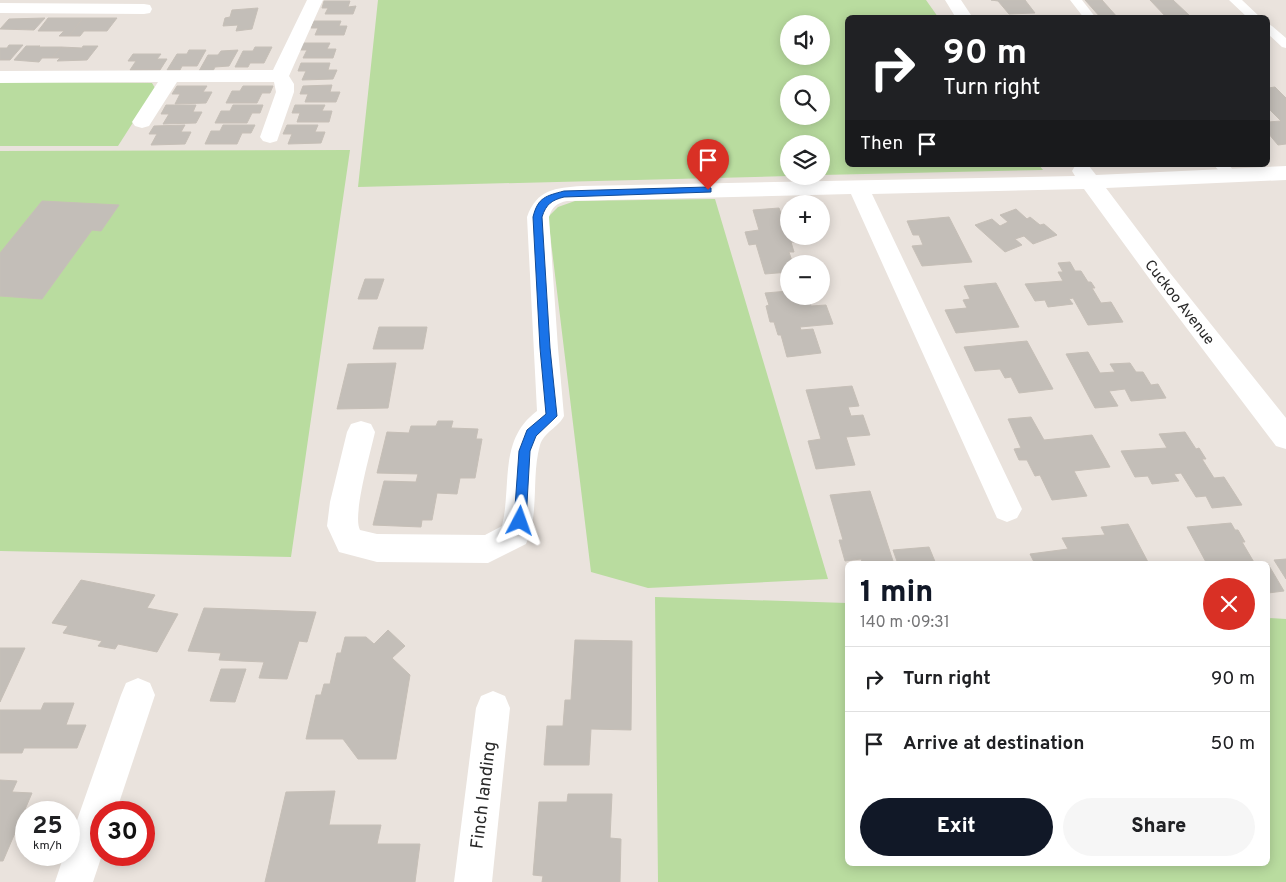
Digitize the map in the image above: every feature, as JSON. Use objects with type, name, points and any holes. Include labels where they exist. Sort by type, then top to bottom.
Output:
[{"type":"street","points":[[280,76],[316,0]]},
{"type":"street","points":[[952,0],[963,15]]},
{"type":"street","points":[[0,8],[144,9]]},
{"type":"street","points":[[0,77],[170,78],[280,76]]},
{"type":"street","points":[[270,137],[285,92],[285,84],[280,76]]},
{"type":"street","points":[[142,122],[170,78]]},
{"type":"street","points":[[361,432],[345,502],[342,526],[350,542],[377,548],[420,550],[488,549],[515,534],[520,521],[525,451],[531,433],[551,416],[545,348],[538,217],[541,206],[550,198],[582,193],[859,188],[1084,174],[1226,170],[1286,173]]},
{"type":"street","name":"Cuckoo Avenue","points":[[1084,174],[1286,438]]},
{"type":"street","points":[[859,188],[1006,509]]},
{"type":"street","points":[[74,882],[138,695]]},
{"type":"street","name":"Finch landing","points":[[473,882],[493,708]]},
{"type":"lane","points":[[1076,0],[1088,15]]},
{"type":"lane","points":[[1235,0],[1252,15]]},
{"type":"lane","points":[[1270,30],[1286,44]]},
{"type":"green space","points":[[378,0],[926,0],[937,15],[845,15],[845,167],[1041,167],[1043,170],[830,175],[830,135],[780,135],[780,176],[358,187]]},
{"type":"green space","points":[[0,82],[152,83],[155,88],[118,146],[0,146]]},
{"type":"green space","points":[[350,150],[291,557],[0,551],[0,151]]},
{"type":"green space","points":[[715,199],[828,579],[648,588],[591,572],[548,217],[558,207],[575,201]]},
{"type":"green space","points":[[655,597],[845,603],[845,866],[1270,866],[1270,618],[1286,619],[1286,882],[658,882]]},
{"type":"building","points":[[991,0],[1025,0],[1035,13],[1009,14],[998,1]]},
{"type":"building","points":[[1085,0],[1102,0],[1115,15],[1098,15]]},
{"type":"building","points":[[1150,0],[1173,0],[1189,15],[1164,15]]},
{"type":"building","points":[[324,1],[350,1],[348,7],[356,6],[353,14],[325,14],[328,8],[322,8]]},
{"type":"building","points":[[258,8],[252,29],[236,31],[238,25],[223,26],[225,18],[230,17],[232,10]]},
{"type":"building","points":[[45,18],[34,30],[0,29],[9,19]]},
{"type":"building","points":[[48,18],[83,18],[69,36],[59,36],[64,31],[38,31]]},
{"type":"building","points":[[83,18],[117,18],[107,31],[84,31],[80,36],[69,36]]},
{"type":"building","points":[[314,21],[341,21],[339,26],[347,26],[344,35],[315,35],[318,28],[311,28]]},
{"type":"building","points":[[302,43],[330,43],[327,49],[336,49],[333,58],[303,58],[307,50],[299,50]]},
{"type":"building","points":[[9,45],[23,45],[10,60],[0,60],[0,48],[7,48]]},
{"type":"building","points":[[26,46],[61,47],[52,58],[42,58],[39,62],[14,60]]},
{"type":"building","points":[[83,46],[98,46],[87,60],[57,61],[60,58],[52,58],[61,47],[82,48]]},
{"type":"building","points":[[255,47],[272,47],[264,63],[250,63],[248,67],[235,67],[243,51],[253,51]]},
{"type":"building","points":[[189,50],[206,50],[197,66],[182,66],[180,70],[167,70],[177,54],[187,54]]},
{"type":"building","points":[[238,50],[229,66],[215,67],[213,71],[199,71],[208,55],[218,55],[221,51]]},
{"type":"building","points":[[133,54],[161,54],[157,59],[167,59],[160,70],[130,70],[136,61],[128,61]]},
{"type":"building","points":[[301,63],[330,63],[328,70],[337,70],[333,79],[302,80],[306,71],[298,71]]},
{"type":"building","points":[[332,85],[330,92],[340,92],[336,102],[305,102],[308,94],[300,94],[303,86]]},
{"type":"building","points":[[177,86],[207,86],[203,92],[212,92],[206,103],[175,104],[180,94],[172,94]]},
{"type":"building","points":[[243,86],[273,86],[270,93],[262,93],[257,103],[226,103],[232,91],[240,91]]},
{"type":"building","points":[[1275,87],[1286,98],[1286,144],[1278,145],[1270,135],[1270,122],[1281,121],[1270,110],[1270,88]]},
{"type":"building","points":[[166,105],[196,105],[193,112],[202,112],[196,123],[163,124],[169,114],[161,114]]},
{"type":"building","points":[[233,105],[263,105],[260,113],[252,113],[247,123],[215,123],[221,111],[230,111]]},
{"type":"building","points":[[295,105],[325,105],[322,111],[332,111],[329,122],[297,122],[300,113],[292,113]]},
{"type":"building","points":[[185,125],[181,132],[191,132],[185,144],[151,145],[157,134],[149,134],[154,126]]},
{"type":"building","points":[[223,125],[255,125],[251,133],[242,133],[237,144],[205,144],[211,131],[220,131]]},
{"type":"building","points":[[287,125],[318,125],[315,132],[325,132],[321,143],[288,144],[292,134],[283,134]]},
{"type":"building","points":[[42,201],[119,205],[101,231],[92,230],[42,299],[0,296],[0,253]]},
{"type":"building","points":[[779,208],[780,245],[792,245],[794,252],[789,252],[790,255],[780,255],[780,273],[765,274],[756,244],[749,245],[745,232],[759,230],[753,210]]},
{"type":"building","points":[[1016,209],[1027,219],[1030,217],[1040,225],[1044,224],[1057,235],[1033,244],[1024,236],[1015,239],[1022,245],[1005,252],[975,225],[992,219],[1000,226],[1008,222],[1000,215]]},
{"type":"building","points":[[949,217],[972,262],[922,266],[912,246],[923,245],[919,235],[913,235],[907,221]]},
{"type":"building","points":[[1070,262],[1075,271],[1081,271],[1088,282],[1091,282],[1095,288],[1092,288],[1101,303],[1111,302],[1123,322],[1088,325],[1073,298],[1069,299],[1073,304],[1048,307],[1045,300],[1035,301],[1025,284],[1063,281],[1058,272],[1063,272],[1058,263]]},
{"type":"building","points":[[365,279],[384,279],[377,299],[358,299]]},
{"type":"building","points":[[996,283],[1019,327],[956,333],[945,310],[967,308],[963,300],[970,299],[964,286]]},
{"type":"building","points":[[780,292],[780,305],[826,305],[833,324],[800,327],[801,330],[813,329],[821,353],[787,357],[781,335],[778,335],[774,322],[770,322],[766,306],[769,305],[765,293]]},
{"type":"building","points":[[379,327],[427,327],[423,349],[373,349]]},
{"type":"building","points":[[1027,341],[1053,389],[1019,393],[1011,377],[1005,378],[1000,369],[975,371],[964,347]]},
{"type":"building","points":[[1088,352],[1100,373],[1115,372],[1110,364],[1130,363],[1136,372],[1143,372],[1151,385],[1158,384],[1166,398],[1131,401],[1125,389],[1109,391],[1118,406],[1095,408],[1066,354]]},
{"type":"building","points":[[396,363],[388,408],[337,409],[348,364]]},
{"type":"building","points":[[852,386],[859,406],[848,407],[851,416],[863,415],[870,435],[846,437],[855,465],[816,469],[808,441],[821,439],[806,390]]},
{"type":"building","points":[[1031,417],[1044,440],[1092,435],[1110,467],[1074,471],[1087,496],[1052,500],[1040,475],[1035,476],[1027,460],[1019,460],[1014,449],[1021,448],[1008,419]]},
{"type":"building","points":[[438,421],[453,421],[451,428],[478,429],[476,439],[482,439],[475,478],[460,478],[457,494],[437,493],[432,520],[422,520],[421,527],[373,525],[384,481],[416,482],[418,474],[377,473],[387,432],[409,433],[411,426],[436,426]]},
{"type":"building","points":[[1185,432],[1196,449],[1199,448],[1206,459],[1202,459],[1214,478],[1224,477],[1242,505],[1212,508],[1206,496],[1196,497],[1181,473],[1174,474],[1179,481],[1152,484],[1148,476],[1135,477],[1121,451],[1167,448],[1159,434]]},
{"type":"building","points":[[870,491],[893,561],[862,561],[861,559],[845,561],[839,540],[843,540],[830,495]]},
{"type":"building","points":[[1231,523],[1235,530],[1238,530],[1245,542],[1242,542],[1253,561],[1205,561],[1187,527]]},
{"type":"building","points":[[1128,524],[1147,561],[1034,561],[1030,554],[1068,549],[1062,538],[1105,535],[1101,527]]},
{"type":"building","points":[[929,547],[935,561],[897,561],[893,550]]},
{"type":"building","points":[[1286,559],[1286,579],[1274,560]]},
{"type":"building","points":[[1270,567],[1284,591],[1270,593]]},
{"type":"building","points":[[81,580],[155,595],[147,608],[178,614],[157,652],[118,644],[115,649],[98,646],[102,641],[63,633],[68,626],[52,623]]},
{"type":"building","points":[[204,608],[316,612],[307,642],[299,641],[287,679],[259,678],[264,662],[219,660],[221,653],[188,651]]},
{"type":"building","points":[[388,630],[405,646],[392,658],[410,675],[396,759],[358,759],[343,739],[306,739],[316,695],[321,695],[324,684],[330,684],[337,653],[341,653],[345,637],[366,637],[374,644]]},
{"type":"building","points":[[575,640],[632,641],[631,730],[591,729],[589,765],[544,765],[547,726],[563,726],[565,700],[571,700]]},
{"type":"building","points":[[0,648],[25,648],[0,702]]},
{"type":"building","points":[[221,669],[246,669],[235,702],[210,701]]},
{"type":"building","points":[[44,703],[74,703],[66,725],[86,725],[77,748],[24,748],[22,753],[0,753],[0,710],[41,710]]},
{"type":"building","points":[[0,780],[17,781],[12,792],[32,793],[29,801],[15,801],[15,833],[3,861],[0,861]]},
{"type":"building","points":[[335,791],[329,825],[381,825],[377,844],[420,844],[415,882],[265,882],[286,792]]},
{"type":"building","points":[[568,794],[612,794],[610,838],[621,839],[620,882],[542,882],[543,876],[533,875],[539,802],[567,802]]},
{"type":"route","points":[[520,521],[525,451],[531,433],[551,416],[545,348],[538,217],[541,206],[550,198],[564,194],[708,190]]}]
